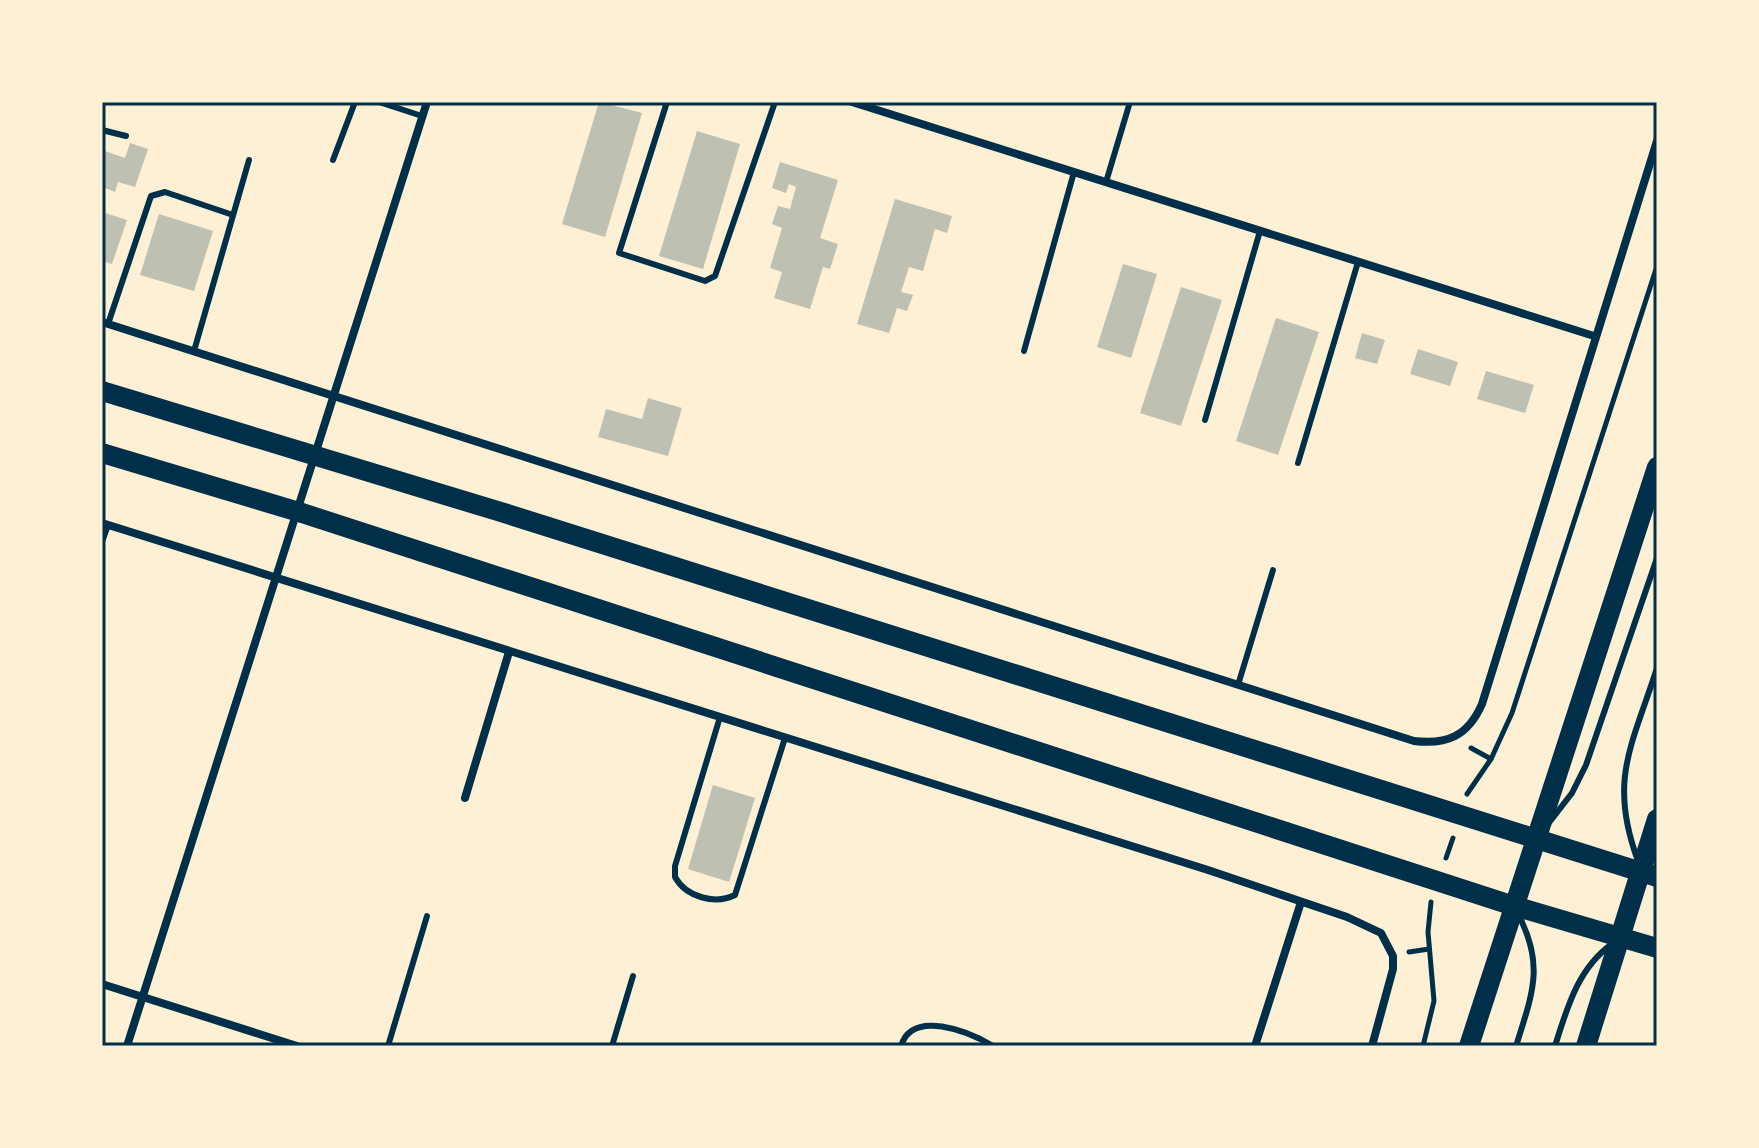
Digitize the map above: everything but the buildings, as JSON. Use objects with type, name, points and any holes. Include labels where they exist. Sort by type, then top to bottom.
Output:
[{"type":"main road","points":[[102,391],[1650,874]]},
{"type":"main road","points":[[102,453],[299,512],[1439,879],[1514,906],[1657,948]]},
{"type":"main road","points":[[1469,1046],[1657,467]]},
{"type":"main road","points":[[1586,1046],[1621,938],[1650,874],[1657,819]]},
{"type":"street","points":[[127,1046],[427,102]]},
{"type":"street","points":[[852,102],[1594,336]]},
{"type":"street","points":[[105,323],[1414,741],[1436,744],[1455,738],[1469,727],[1482,704],[1657,141]]},
{"type":"street","points":[[105,524],[1301,902],[1381,933],[1393,956],[1390,988],[1372,1046]]},
{"type":"street","points":[[465,798],[509,652]]},
{"type":"street","points":[[1255,1046],[1301,902]]},
{"type":"street","points":[[102,984],[297,1046]]},
{"type":"lane","points":[[333,160],[355,102]]},
{"type":"lane","points":[[379,102],[422,116]]},
{"type":"lane","points":[[667,102],[619,253],[622,257],[707,281],[715,276],[775,102]]},
{"type":"lane","points":[[1106,182],[1130,102]]},
{"type":"lane","points":[[102,130],[126,136]]},
{"type":"lane","points":[[194,351],[249,160]]},
{"type":"lane","points":[[1024,351],[1074,172]]},
{"type":"lane","points":[[105,323],[151,196],[165,192],[233,215]]},
{"type":"lane","points":[[1205,420],[1260,231]]},
{"type":"lane","points":[[1298,463],[1341,308],[1358,262]]},
{"type":"lane","points":[[102,542],[105,524]]},
{"type":"lane","points":[[1535,839],[1572,793],[1586,765],[1657,558]]},
{"type":"lane","points":[[1238,685],[1273,570]]},
{"type":"lane","points":[[1650,874],[1623,812],[1622,777],[1657,668]]},
{"type":"lane","points":[[720,717],[675,866],[675,877],[690,893],[725,900],[735,895],[785,738]]},
{"type":"lane","points":[[1514,906],[1535,951],[1536,973],[1516,1046]]},
{"type":"lane","points":[[388,1046],[427,916]]},
{"type":"lane","points":[[1555,1046],[1576,986],[1593,961],[1621,938]]},
{"type":"lane","points":[[612,1046],[633,976]]},
{"type":"lane","points":[[901,1046],[908,1030],[929,1025],[993,1046]]},
{"type":"path","points":[[1423,1046],[1434,1001],[1430,907],[1468,790],[1491,759],[1512,713],[1657,266]]}]
